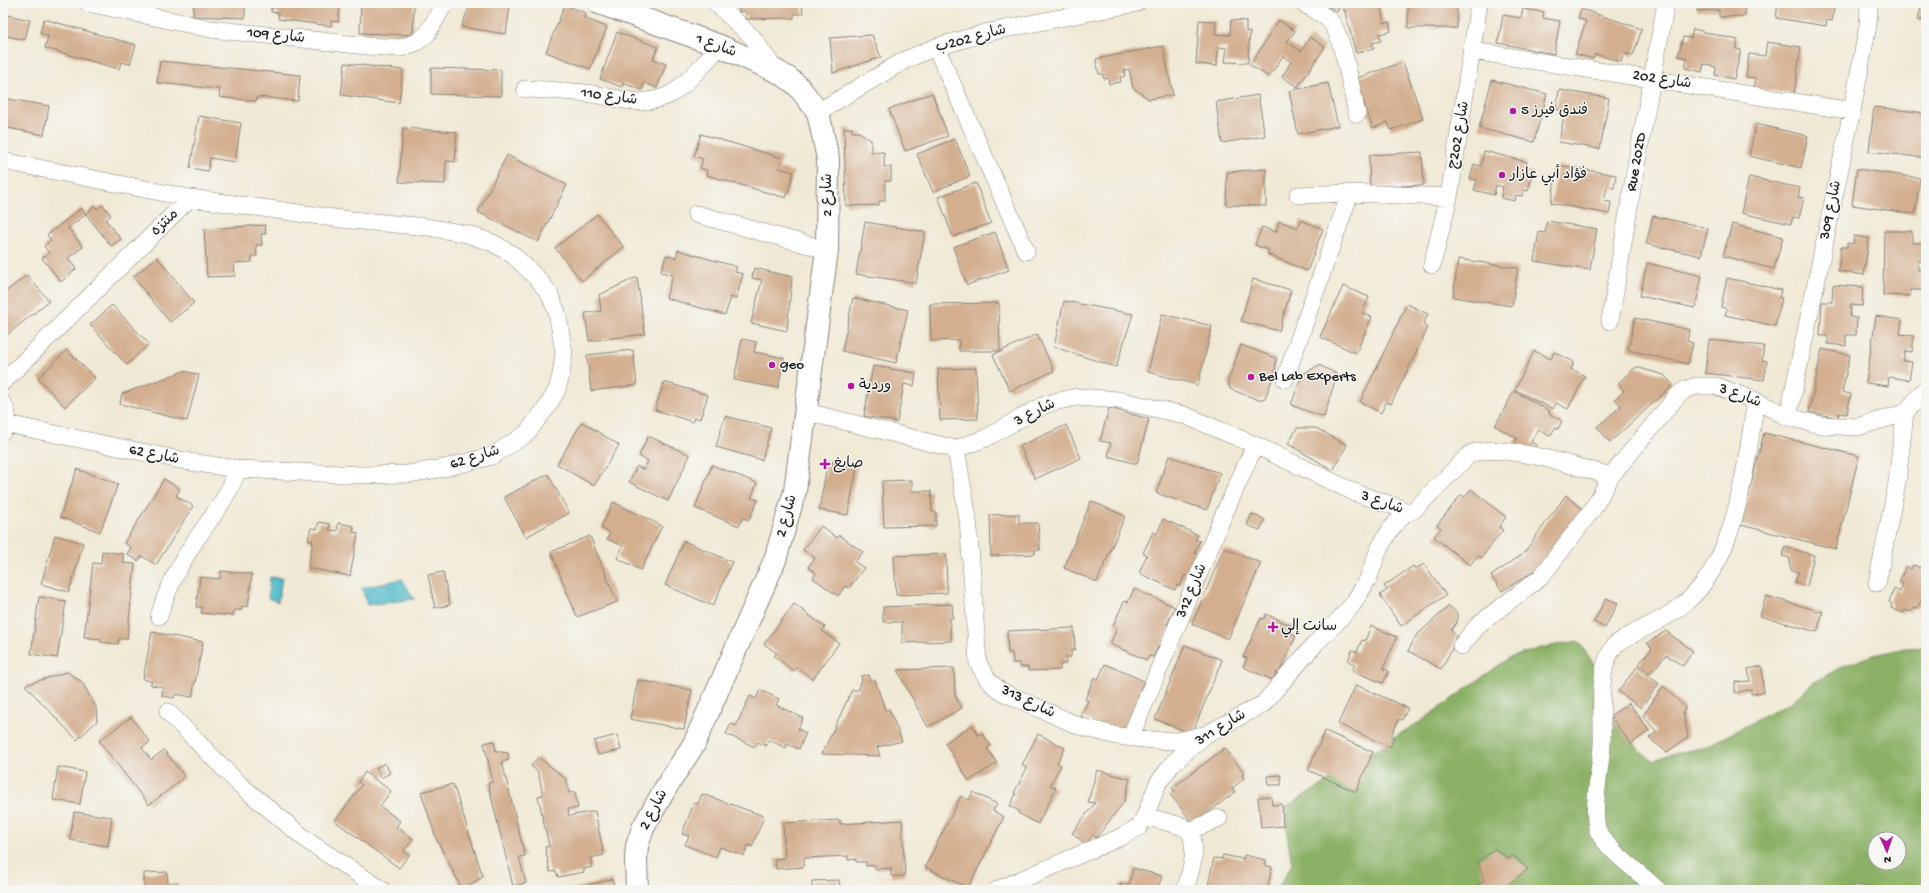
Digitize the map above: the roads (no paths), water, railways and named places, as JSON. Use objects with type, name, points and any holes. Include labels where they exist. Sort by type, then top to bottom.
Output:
[{"type":"street","name":"شارع 109","points":[[88,3],[211,29],[367,46],[401,48],[417,42],[427,34],[445,3]]},
{"type":"street","name":"شارع 1","points":[[600,3],[720,46],[776,71],[798,86],[818,112]]},
{"type":"street","points":[[716,3],[752,37],[776,71]]},
{"type":"street","name":"شارع 202ب","points":[[818,112],[906,60],[936,47],[989,32],[1137,3]]},
{"type":"street","points":[[1303,3],[1328,19],[1334,25],[1339,39],[1357,114]]},
{"type":"street","name":"شارع 202ج","points":[[1432,265],[1449,197],[1473,51],[1479,3]]},
{"type":"street","name":"Rue 202D","points":[[1610,321],[1633,183],[1666,3]]},
{"type":"street","name":"شارع 309","points":[[1788,417],[1852,110],[1868,25],[1869,3]]},
{"type":"street","name":"شارع 110","points":[[524,88],[592,94],[623,102],[647,102],[670,94],[680,87],[720,46]]},
{"type":"street","points":[[936,47],[1026,251]]},
{"type":"street","name":"شارع 202","points":[[1473,51],[1852,110]]},
{"type":"street","name":"شارع 2","points":[[637,890],[637,846],[643,828],[662,794],[694,744],[774,560],[795,491],[807,412],[827,250],[828,159],[818,112]]},
{"type":"street","name":"منتزه","points":[[3,161],[190,198]]},
{"type":"street","points":[[1298,195],[1350,193],[1449,197]]},
{"type":"street","points":[[1285,379],[1350,193]]},
{"type":"street","name":"منتزه","points":[[3,382],[190,198]]},
{"type":"street","name":"شارع 62","points":[[5,428],[182,461],[238,469],[360,475],[408,474],[444,468],[492,456],[526,434],[547,407],[557,390],[562,375],[564,352],[557,312],[549,293],[538,278],[513,255],[493,243],[467,234],[427,227],[341,219],[190,198]]},
{"type":"street","points":[[696,214],[827,250]]},
{"type":"street","name":"شارع 3","points":[[956,449],[986,438],[1042,406],[1064,399],[1076,397],[1118,400],[1184,415],[1255,445],[1356,493],[1400,508],[1404,514],[1414,510],[1470,454],[1479,450],[1508,451],[1611,476],[1685,390],[1696,386],[1716,386],[1756,401],[1788,417],[1821,424],[1857,428],[1905,414]]},
{"type":"street","points":[[1877,583],[1897,483],[1905,414],[1926,388]]},
{"type":"street","points":[[1658,890],[1612,849],[1599,833],[1597,825],[1596,807],[1602,745],[1603,681],[1606,666],[1611,651],[1616,644],[1654,624],[1684,604],[1705,583],[1731,527],[1756,401]]},
{"type":"street","points":[[3,404],[8,415],[5,428]]},
{"type":"street","points":[[807,412],[956,449]]},
{"type":"street","name":"شارع 312","points":[[1130,738],[1224,514],[1255,445]]},
{"type":"street","name":"شارع 313","points":[[956,449],[968,518],[978,663],[985,674],[1000,691],[1079,726],[1130,738],[1178,741],[1205,735]]},
{"type":"street","points":[[159,616],[168,589],[194,543],[228,493],[238,469]]},
{"type":"street","points":[[1461,646],[1479,624],[1541,577],[1594,507],[1611,476]]},
{"type":"street","name":"شارع 311","points":[[997,890],[1131,832],[1139,827],[1145,816],[1158,782],[1173,763],[1205,735],[1263,704],[1352,604],[1368,579],[1379,549],[1390,530],[1404,514]]},
{"type":"street","points":[[168,712],[251,794],[309,842],[382,890]]},
{"type":"street","points":[[1145,816],[1181,826],[1190,831],[1193,838],[1194,858],[1185,890]]},
{"type":"street","points":[[1190,831],[1219,818]]},
{"type":"water","points":[[270,577],[282,578],[278,602],[268,598]]},
{"type":"water","points":[[402,579],[414,599],[367,605],[362,588]]},
{"type":"place","name":"فندق فيرز 5","points":[[1513,111]]},
{"type":"place","name":"فؤاد أبي عازار","points":[[1502,175]]},
{"type":"place","name":"geo","points":[[772,365]]},
{"type":"place","name":"Bel Lab Experts","points":[[1251,377]]},
{"type":"place","name":"وردية","points":[[851,386]]},
{"type":"place","name":"صايغ","points":[[825,464]]},
{"type":"place","name":"سانت إلي","points":[[1273,627]]}]
